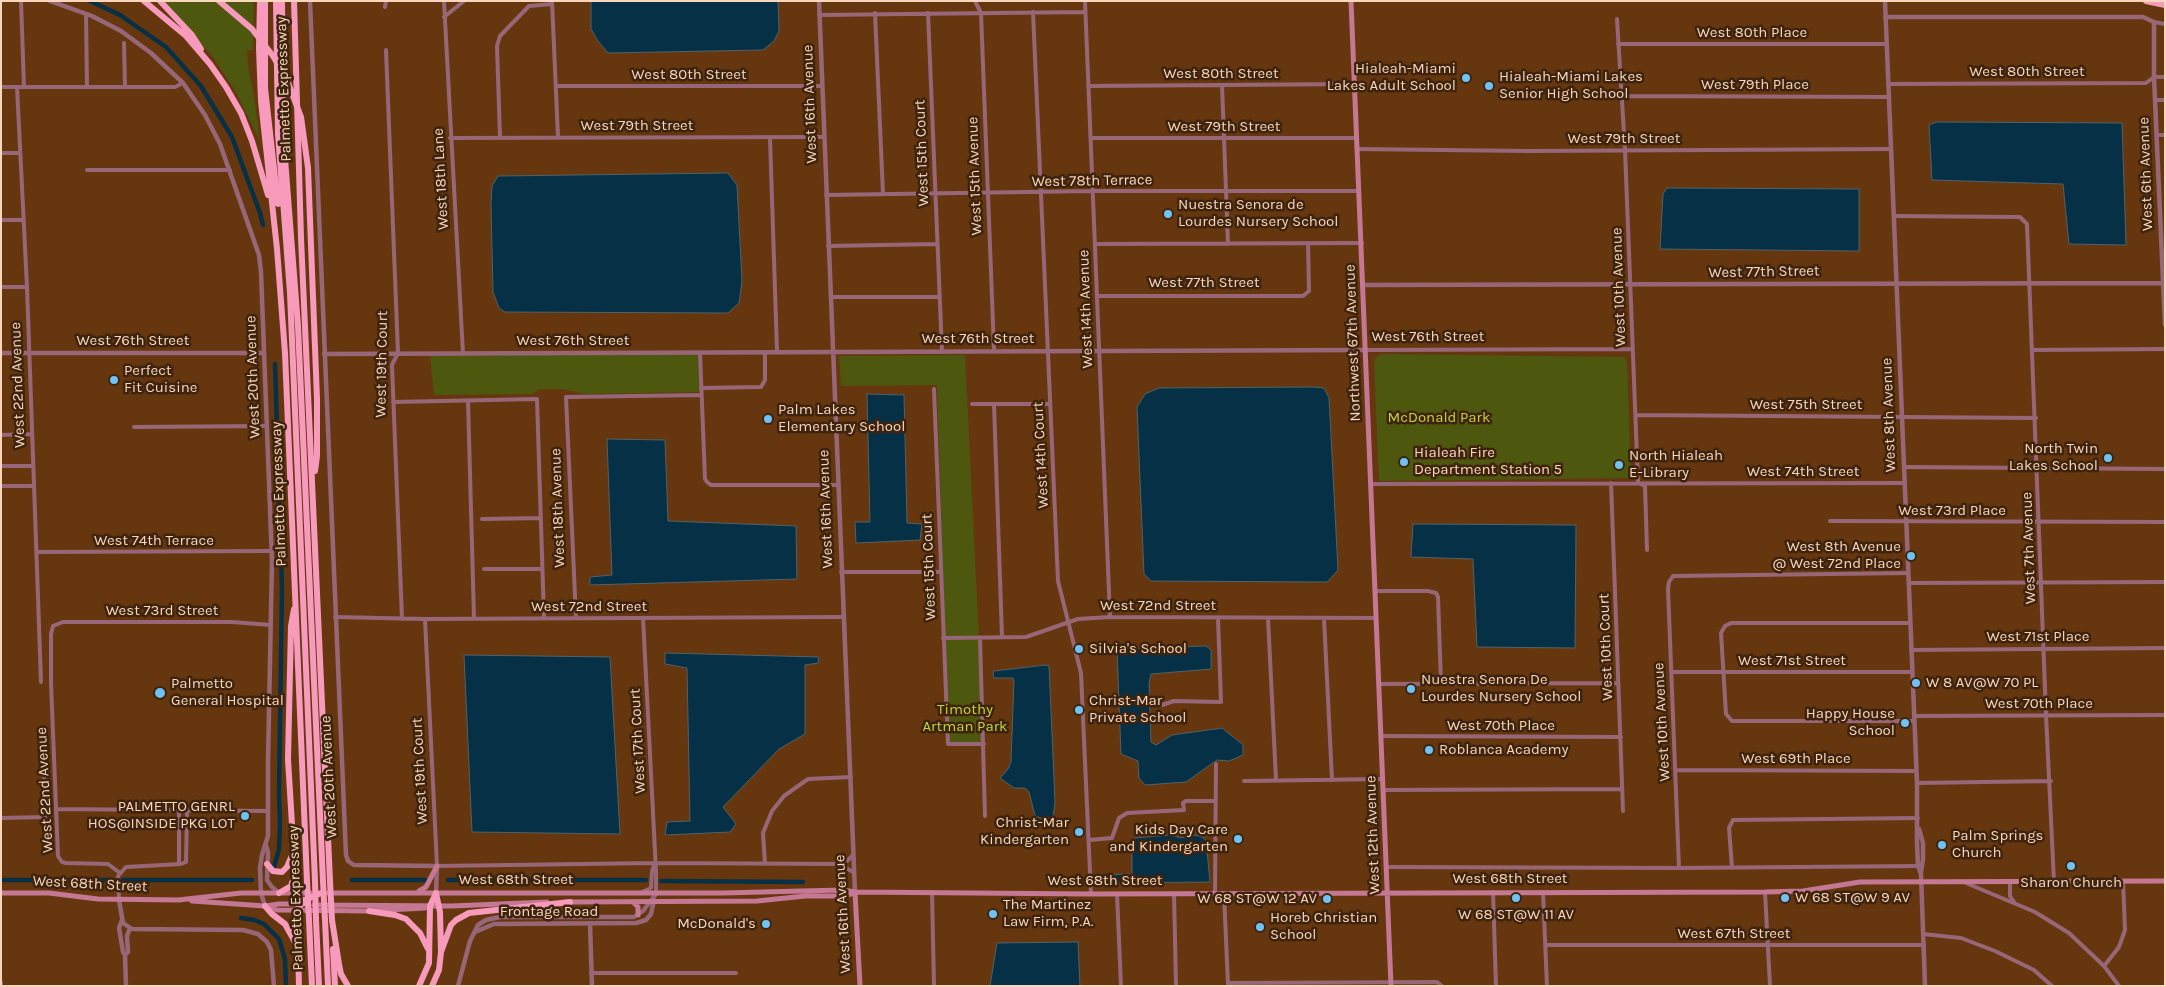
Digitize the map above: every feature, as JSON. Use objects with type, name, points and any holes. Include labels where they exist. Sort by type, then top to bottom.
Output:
[{"type":"highway","points":[[144,1],[186,36],[210,64]]},
{"type":"highway","points":[[160,1],[192,36],[232,96],[246,126],[273,210]]},
{"type":"highway","points":[[219,1],[252,30],[273,56],[287,80],[301,117],[308,168],[317,399],[317,456],[313,488]]},
{"type":"highway","name":"Palmetto Expressway","points":[[260,1],[260,93],[285,344],[313,920],[312,986]]},
{"type":"highway","points":[[265,1],[266,103],[290,317]]},
{"type":"highway","points":[[276,1],[278,134],[290,317],[311,881]]},
{"type":"highway","points":[[282,1],[283,126],[299,345],[327,881]]},
{"type":"highway","name":"Palmetto Expressway","points":[[294,1],[301,238],[313,488],[327,881],[334,986]]},
{"type":"highway","points":[[2146,1],[2165,5]]},
{"type":"highway","points":[[296,598],[291,626],[288,759],[295,874],[302,905],[297,947],[299,986]]},
{"type":"highway","points":[[267,864],[273,872],[284,871],[289,865],[294,850]]},
{"type":"highway","points":[[279,893],[291,886],[295,874]]},
{"type":"highway","points":[[302,905],[321,893]]},
{"type":"highway","points":[[436,893],[440,906],[442,952]]},
{"type":"highway","points":[[419,986],[427,970],[430,954],[430,906],[436,893]]},
{"type":"highway","points":[[432,986],[439,970],[442,952],[451,925],[456,920],[469,913],[570,902]]},
{"type":"highway","points":[[266,906],[272,914],[285,924],[291,932],[297,947]]},
{"type":"highway","points":[[369,911],[395,915],[413,924],[420,933],[430,954]]},
{"type":"highway","points":[[313,920],[319,986]]},
{"type":"highway","points":[[328,986],[329,920]]},
{"type":"highway","points":[[329,920],[341,974],[348,986]]},
{"type":"main road","name":"Northwest 67th Avenue","points":[[1351,1],[1379,684]]},
{"type":"main road","name":"West 12th Avenue","points":[[1379,684],[1391,984]]},
{"type":"main road","points":[[416,893],[426,887],[437,866]]},
{"type":"main road","name":"West 68th Street","points":[[178,900],[241,893],[656,894],[818,890],[1091,894],[1764,892],[1803,891],[1860,882],[2165,881]]},
{"type":"main road","name":"West 68th Street","points":[[1,893],[49,893],[92,899],[178,900],[266,906],[277,910],[302,905],[440,906],[570,902],[757,901],[805,896],[844,896],[854,892]]},
{"type":"main road","name":"West 16th Avenue","points":[[854,892],[860,986]]},
{"type":"main road","points":[[632,902],[638,907],[638,916]]},
{"type":"main road","name":"West 68th Street","points":[[302,905],[369,911],[425,908],[430,906]]},
{"type":"street","points":[[21,1],[24,87]]},
{"type":"street","name":"West 20th Avenue","points":[[50,1],[117,28],[138,42],[183,83],[209,121],[230,170],[260,262],[272,552],[268,810],[266,846],[260,863],[261,893],[266,906]]},
{"type":"street","name":"West 20th Avenue","points":[[310,1],[335,617],[346,855],[348,861]]},
{"type":"street","points":[[385,7],[386,1]]},
{"type":"street","name":"West 18th Lane","points":[[444,1],[463,354]]},
{"type":"street","points":[[444,17],[464,1]]},
{"type":"street","name":"West 16th Avenue","points":[[819,1],[841,572],[851,777],[854,892]]},
{"type":"street","name":"West 15th Avenue","points":[[974,1],[980,13],[994,350]]},
{"type":"street","name":"West 14th Avenue","points":[[1085,1],[1110,617]]},
{"type":"street","name":"West 8th Avenue","points":[[1885,1],[1917,783],[1918,866],[1921,882],[1927,985]]},
{"type":"street","points":[[500,137],[497,46],[500,36],[529,6],[552,3],[558,138]]},
{"type":"street","name":"West 14th Court","points":[[1033,12],[1058,581],[1081,673],[1091,894]]},
{"type":"street","points":[[819,14],[1085,12]]},
{"type":"street","points":[[875,13],[882,194]]},
{"type":"street","points":[[86,14],[87,87]]},
{"type":"street","name":"West 15th Court","points":[[928,14],[942,352]]},
{"type":"street","points":[[1885,17],[2143,17],[2165,24]]},
{"type":"street","name":"West 10th Avenue","points":[[1617,19],[1625,150],[1638,483],[1645,486],[1647,550]]},
{"type":"street","name":"West 6th Avenue","points":[[2154,22],[2154,77],[2162,216],[2165,325]]},
{"type":"street","points":[[124,43],[125,87]]},
{"type":"street","name":"West 80th Place","points":[[1618,44],[1886,44]]},
{"type":"street","name":"West 19th Court","points":[[386,50],[398,353],[392,365],[402,619]]},
{"type":"street","name":"West 80th Street","points":[[1888,84],[2146,83],[2154,77],[2165,78]]},
{"type":"street","points":[[1,87],[175,87],[183,83]]},
{"type":"street","name":"West 80th Street","points":[[1088,86],[1354,84]]},
{"type":"street","points":[[1222,85],[1228,244]]},
{"type":"street","name":"West 80th Street","points":[[556,86],[822,86]]},
{"type":"street","name":"West 22nd Avenue","points":[[17,87],[27,287],[41,682]]},
{"type":"street","name":"West 79th Place","points":[[1622,96],[1889,97]]},
{"type":"street","points":[[2156,100],[2165,100]]},
{"type":"street","points":[[2157,134],[2165,134]]},
{"type":"street","name":"West 79th Street","points":[[450,138],[824,137]]},
{"type":"street","points":[[770,138],[777,351]]},
{"type":"street","name":"West 79th Street","points":[[1091,138],[1357,138]]},
{"type":"street","name":"West 79th Street","points":[[1357,149],[1891,149]]},
{"type":"street","points":[[1,153],[20,153]]},
{"type":"street","points":[[87,170],[230,170]]},
{"type":"street","name":"West 78th Terrace","points":[[826,195],[1359,191]]},
{"type":"street","name":"West 7th Avenue","points":[[1894,216],[2020,217],[2027,224],[2054,882]]},
{"type":"street","points":[[1,220],[24,220]]},
{"type":"street","name":"West 77th Street","points":[[1097,296],[1303,296],[1309,291],[1308,243]]},
{"type":"street","points":[[828,246],[937,244]]},
{"type":"street","points":[[1095,244],[1362,244]]},
{"type":"street","name":"West 77th Street","points":[[1363,285],[1630,286],[1896,283],[2164,283]]},
{"type":"street","points":[[1,287],[27,287]]},
{"type":"street","points":[[831,296],[939,297]]},
{"type":"street","name":"West 76th Street","points":[[324,354],[1632,349]]},
{"type":"street","points":[[2032,350],[2165,349]]},
{"type":"street","points":[[701,388],[761,387],[765,380],[765,352]]},
{"type":"street","name":"West 76th Street","points":[[1,353],[264,353]]},
{"type":"street","points":[[700,353],[705,479],[707,482],[711,485],[838,485]]},
{"type":"street","name":"West 15th Court","points":[[934,390],[948,744],[984,744]]},
{"type":"street","name":"West 18th Avenue","points":[[576,618],[566,397],[702,395]]},
{"type":"street","points":[[393,402],[537,400],[544,618]]},
{"type":"street","points":[[468,401],[474,618]]},
{"type":"street","points":[[972,404],[1049,404]]},
{"type":"street","points":[[994,404],[1002,637]]},
{"type":"street","name":"West 75th Street","points":[[1636,415],[2036,418]]},
{"type":"street","points":[[134,427],[267,426]]},
{"type":"street","points":[[1,435],[31,434]]},
{"type":"street","points":[[1,466],[32,466]]},
{"type":"street","points":[[1904,468],[2165,469]]},
{"type":"street","name":"West 10th Court","points":[[1611,483],[1623,811]]},
{"type":"street","name":"West 74th Street","points":[[1371,484],[1904,483]]},
{"type":"street","points":[[1,486],[33,486]]},
{"type":"street","points":[[482,519],[541,518]]},
{"type":"street","name":"West 73rd Place","points":[[1830,522],[2165,522]]},
{"type":"street","name":"West 74th Terrace","points":[[37,552],[272,552]]},
{"type":"street","points":[[484,568],[542,569]]},
{"type":"street","points":[[841,572],[941,572]]},
{"type":"street","name":"West 10th Avenue","points":[[1679,868],[1668,589],[1669,582],[1673,576],[1908,573]]},
{"type":"street","points":[[1909,583],[2165,582]]},
{"type":"street","points":[[1376,591],[1428,591],[1436,593],[1438,597],[1441,684]]},
{"type":"street","name":"West 72nd Street","points":[[335,617],[402,619],[844,617]]},
{"type":"street","name":"West 72nd Street","points":[[943,638],[1026,637],[1078,619],[1110,617],[1376,618]]},
{"type":"street","name":"West 17th Court","points":[[643,618],[656,894]]},
{"type":"street","points":[[1162,705],[1174,701],[1221,702],[1218,618]]},
{"type":"street","points":[[1268,618],[1276,780]]},
{"type":"street","points":[[1324,618],[1332,780]]},
{"type":"street","name":"West 19th Court","points":[[425,619],[437,866],[436,893]]},
{"type":"street","name":"West 73rd Street","points":[[53,626],[63,622],[232,622],[271,625]]},
{"type":"street","name":"West 70th Place","points":[[1910,623],[1731,623],[1725,626],[1721,633],[1726,714],[1732,720],[1798,721],[2046,715],[2165,715]]},
{"type":"street","name":"West 22nd Avenue","points":[[53,626],[51,634],[51,669],[58,854],[62,862],[69,864],[108,864],[120,873]]},
{"type":"street","points":[[980,638],[986,816]]},
{"type":"street","name":"West 71st Place","points":[[1911,650],[2165,648]]},
{"type":"street","name":"West 71st Street","points":[[1671,672],[1912,672]]},
{"type":"street","points":[[1379,684],[1618,683]]},
{"type":"street","name":"West 70th Place","points":[[1381,736],[1621,737]]},
{"type":"street","points":[[1,818],[45,817],[44,752]]},
{"type":"street","points":[[1215,894],[1216,764]]},
{"type":"street","name":"West 69th Place","points":[[1676,770],[1916,771]]},
{"type":"street","points":[[765,864],[763,833],[772,811],[784,796],[808,779],[851,777]]},
{"type":"street","points":[[1244,781],[1383,780]]},
{"type":"street","points":[[1917,783],[2051,781]]},
{"type":"street","points":[[1383,790],[1622,789]]},
{"type":"street","points":[[1090,840],[1112,838],[1119,818],[1126,813],[1184,810],[1183,803],[1186,801],[1215,801]]},
{"type":"street","points":[[56,809],[268,810]]},
{"type":"street","points":[[126,986],[125,954],[119,928],[122,920],[117,885],[120,873],[125,867],[131,865],[179,864],[187,861],[187,813],[184,809]]},
{"type":"street","points":[[179,864],[179,813],[184,809]]},
{"type":"street","points":[[1732,867],[1730,828],[1733,820],[1918,818]]},
{"type":"street","name":"West 8th Avenue","points":[[1918,827],[1923,842],[1923,866],[1920,872]]},
{"type":"street","name":"West 20th Avenue","points":[[266,846],[268,852],[267,880],[279,893]]},
{"type":"street","name":"West 68th Street","points":[[348,861],[354,865],[437,866],[654,863],[839,864],[853,856]]},
{"type":"street","name":"West 17th Court","points":[[636,894],[651,888],[654,863]]},
{"type":"street","name":"West 68th Street","points":[[839,864],[853,872]]},
{"type":"street","name":"West 68th Street","points":[[1386,867],[1679,868],[1918,866]]},
{"type":"street","points":[[2104,966],[2119,947],[2125,930],[2123,881]]},
{"type":"street","points":[[1965,882],[2035,912],[2069,933],[2104,966],[2119,986]]},
{"type":"street","points":[[2010,882],[2010,896],[2014,902]]},
{"type":"street","points":[[932,892],[934,986]]},
{"type":"street","points":[[1493,892],[1496,986]]},
{"type":"street","points":[[1543,892],[1547,986]]},
{"type":"street","points":[[1764,892],[1770,986]]},
{"type":"street","points":[[638,916],[652,902],[656,894]]},
{"type":"street","points":[[1117,894],[1121,986]]},
{"type":"street","points":[[1174,894],[1176,986]]},
{"type":"street","points":[[1224,894],[1228,984],[1391,984],[1437,982],[1442,986]]},
{"type":"street","name":"Frontage Road","points":[[474,933],[494,924],[631,924],[646,920],[651,914],[652,902]]},
{"type":"street","name":"Frontage Road","points":[[474,933],[478,925],[492,918],[638,916]]},
{"type":"street","points":[[592,986],[590,924],[599,917]]},
{"type":"street","points":[[122,920],[130,928],[246,930],[256,933],[266,940],[273,956],[274,986]]},
{"type":"street","points":[[125,954],[128,952],[127,936],[130,928]]},
{"type":"street","points":[[458,986],[470,941],[474,933]]},
{"type":"street","points":[[1923,934],[1961,938],[1995,951],[2034,970],[2052,986]]},
{"type":"street","name":"West 67th Street","points":[[1545,945],[1924,945]]},
{"type":"street","points":[[591,973],[736,973]]},
{"type":"green space","points":[[164,1],[254,1],[253,50],[247,50],[260,141],[237,94],[213,57]]},
{"type":"green space","points":[[700,354],[700,392],[585,394],[562,389],[540,389],[533,394],[434,395],[430,355]]},
{"type":"green space","name":"McDonald Park","points":[[1380,354],[1624,357],[1627,361],[1631,478],[1379,481],[1374,360]]},
{"type":"green space","name":"Timothy Artman Park","points":[[965,355],[984,742],[948,744],[937,385],[841,386],[839,356]]},
{"type":"water","points":[[591,1],[778,1],[779,31],[774,41],[763,50],[608,53],[591,29]]},
{"type":"water","points":[[1936,122],[2122,123],[2126,245],[2069,244],[2063,184],[1932,180],[1929,125]]},
{"type":"water","points":[[728,173],[737,185],[742,281],[739,303],[728,313],[505,312],[499,308],[493,292],[491,204],[492,186],[498,176]]},
{"type":"water","points":[[1667,188],[1859,189],[1859,251],[1660,249],[1663,194]]},
{"type":"water","points":[[1159,388],[1324,388],[1329,398],[1338,570],[1327,582],[1151,581],[1144,574],[1137,407],[1145,394]]},
{"type":"water","points":[[867,394],[904,395],[907,523],[922,524],[920,540],[856,543],[855,522],[870,522]]},
{"type":"water","points":[[607,439],[665,440],[668,521],[796,526],[797,579],[590,585],[590,577],[612,575]]},
{"type":"water","points":[[1413,524],[1576,525],[1575,648],[1477,647],[1473,559],[1411,557]]},
{"type":"water","points":[[1206,646],[1211,650],[1211,669],[1151,674],[1149,683],[1151,742],[1156,745],[1172,735],[1222,728],[1243,745],[1243,755],[1229,761],[1217,760],[1186,782],[1145,785],[1139,778],[1138,761],[1121,754],[1117,649]]},
{"type":"water","points":[[665,653],[819,657],[818,663],[805,665],[805,734],[779,749],[723,807],[736,824],[730,832],[665,835],[667,822],[690,821],[687,668],[665,664]]},
{"type":"water","points":[[464,655],[610,657],[620,834],[472,832]]},
{"type":"water","points":[[1049,666],[1055,802],[1053,817],[1044,819],[1035,816],[1029,792],[1025,788],[1014,788],[1000,778],[1011,762],[1014,681],[1013,678],[994,678],[993,674],[994,671]]},
{"type":"water","points":[[1171,835],[1181,838],[1190,835],[1200,836],[1206,840],[1210,882],[1098,883],[1098,875],[1132,874],[1132,841],[1135,838]]},
{"type":"water","points":[[1078,942],[1080,986],[990,986],[997,943]]},
{"type":"waterway","points":[[90,1],[120,15],[166,47],[201,86],[232,137],[263,225]]},
{"type":"waterway","points":[[274,867],[279,849],[280,824],[282,588],[275,364]]},
{"type":"waterway","points":[[1,880],[111,880]]},
{"type":"waterway","points":[[123,880],[252,880]]},
{"type":"waterway","points":[[352,880],[425,880]]},
{"type":"waterway","points":[[448,880],[646,880]]},
{"type":"waterway","points":[[661,881],[803,882]]},
{"type":"waterway","points":[[241,918],[264,924],[279,939],[285,959],[286,986]]},
{"type":"place","name":"Hialeah-Miami Lakes Adult School","points":[[1466,78]]},
{"type":"place","name":"Hialeah-Miami Lakes Senior High School","points":[[1489,86]]},
{"type":"place","name":"Nuestra Senora de Lourdes Nursery School","points":[[1168,214]]},
{"type":"place","name":"Perfect Fit Cuisine","points":[[114,380]]},
{"type":"place","name":"Palm Lakes Elementary School","points":[[768,419]]},
{"type":"place","name":"North Twin Lakes School","points":[[2108,458]]},
{"type":"place","name":"Hialeah Fire Department Station 5","points":[[1404,462]]},
{"type":"place","name":"North Hialeah E-Library","points":[[1619,465]]},
{"type":"place","name":"West 8th Avenue @ West 72nd Place","points":[[1911,556]]},
{"type":"place","name":"Silvia's School","points":[[1079,649]]},
{"type":"place","name":"W 8 AV@W 70 PL","points":[[1916,683]]},
{"type":"place","name":"Nuestra Senora De Lourdes Nursery School","points":[[1411,689]]},
{"type":"place","name":"Palmetto General Hospital","points":[[160,693]]},
{"type":"place","name":"Christ-Mar Private School","points":[[1079,710]]},
{"type":"place","name":"Happy House School","points":[[1905,723]]},
{"type":"place","name":"Roblanca Academy","points":[[1429,750]]},
{"type":"place","name":"PALMETTO GENRL HOS@INSIDE PKG LOT","points":[[245,816]]},
{"type":"place","name":"Christ-Mar Kindergarten","points":[[1079,832]]},
{"type":"place","name":"Kids Day Care and Kindergarten","points":[[1238,839]]},
{"type":"place","name":"Palm Springs Church","points":[[1942,845]]},
{"type":"place","name":"Sharon Church","points":[[2071,866]]},
{"type":"place","name":"W 68 ST@W 11 AV","points":[[1516,898]]},
{"type":"place","name":"W 68 ST@W 9 AV","points":[[1785,898]]},
{"type":"place","name":"W 68 ST@W 12 AV","points":[[1327,899]]},
{"type":"place","name":"The Martinez Law Firm, P.A.","points":[[993,914]]},
{"type":"place","name":"McDonald's","points":[[766,924]]},
{"type":"place","name":"Horeb Christian School","points":[[1260,927]]}]
